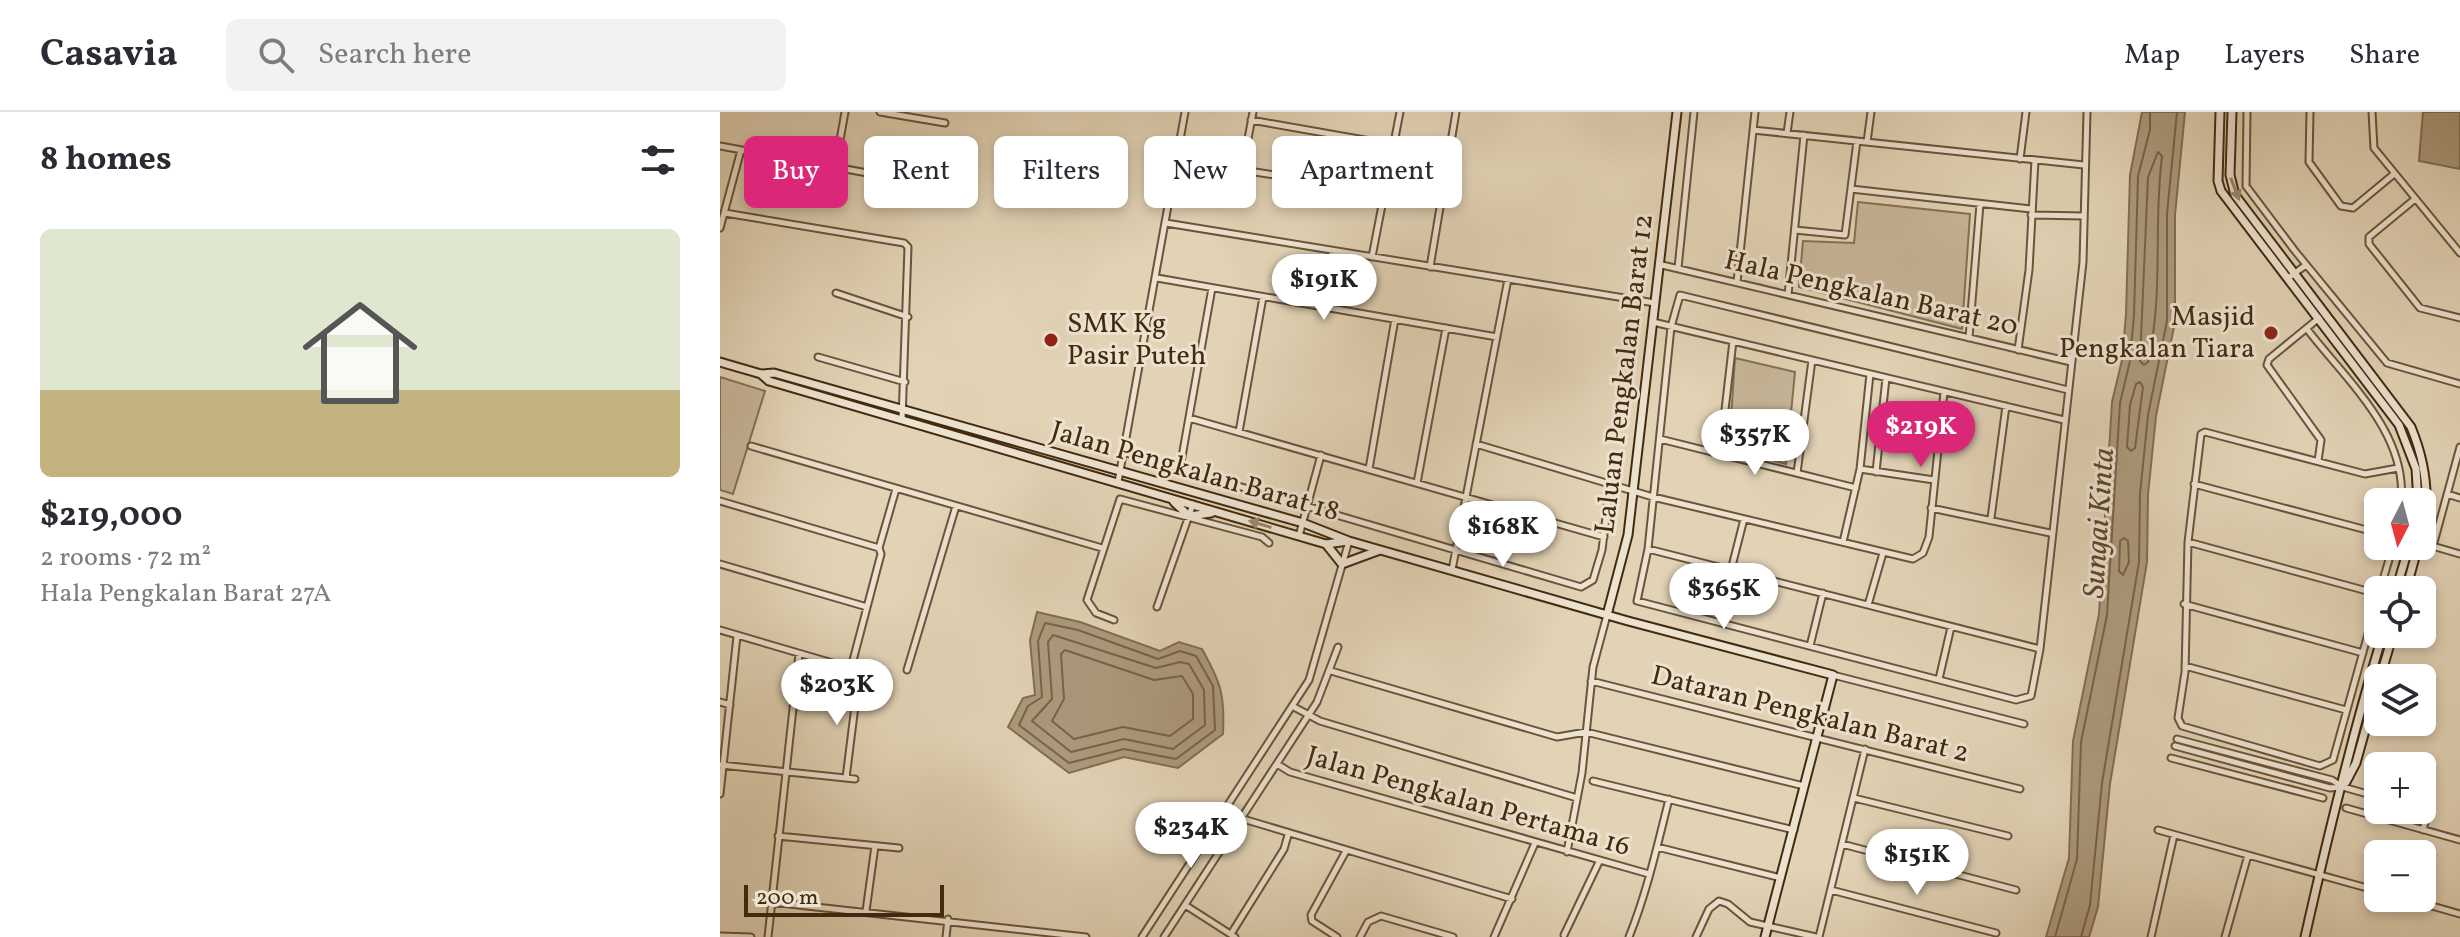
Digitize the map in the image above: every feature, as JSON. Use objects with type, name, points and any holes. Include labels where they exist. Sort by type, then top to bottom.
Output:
[{"type":"street","points":[[841,136],[845,112]]},
{"type":"street","points":[[880,112],[945,123]]},
{"type":"street","points":[[1181,136],[1185,112]]},
{"type":"street","points":[[1248,136],[1253,112]]},
{"type":"street","points":[[1395,136],[1400,112]]},
{"type":"street","points":[[1430,267],[1456,112]]},
{"type":"street","name":"Laluan Pengkalan Barat 12","points":[[1567,852],[1591,681],[1622,563],[1633,491],[1662,265],[1677,112]]},
{"type":"street","points":[[1678,268],[1694,112]]},
{"type":"street","points":[[1737,282],[1755,112]]},
{"type":"street","points":[[1787,133],[1790,112]]},
{"type":"street","points":[[1867,142],[1871,112]]},
{"type":"street","points":[[2020,159],[2026,112]]},
{"type":"street","points":[[2068,390],[1680,295],[1671,327],[1648,549],[1635,597],[1639,603],[1939,679],[2024,700],[2031,696],[2040,649],[2050,533],[2068,390],[2083,262],[2087,112]]},
{"type":"street","points":[[2220,112],[2218,181],[2221,191],[2411,427],[2420,447],[2425,488]]},
{"type":"street","points":[[2232,112],[2230,175],[2235,195],[2319,318],[2399,425],[2416,469],[2417,488]]},
{"type":"street","points":[[2247,112],[2246,186],[2305,264],[2387,363],[2460,384]]},
{"type":"street","points":[[2310,112],[2309,162],[2341,206],[2353,208],[2394,174]]},
{"type":"street","points":[[2372,112],[2374,148],[2460,253]]},
{"type":"street","points":[[1251,120],[1342,136]]},
{"type":"street","points":[[1753,130],[2084,165]]},
{"type":"street","points":[[1788,295],[1804,135]]},
{"type":"street","points":[[1795,230],[1845,235],[1857,141]]},
{"type":"street","points":[[720,146],[744,151]]},
{"type":"street","points":[[720,228],[741,150]]},
{"type":"street","points":[[2018,350],[2029,270],[2035,160]]},
{"type":"street","points":[[1851,189],[2084,216]]},
{"type":"street","points":[[2415,199],[2369,237],[2369,244],[2420,308],[2460,318]]},
{"type":"street","points":[[1969,338],[1980,204]]},
{"type":"street","points":[[1118,482],[1126,453],[1169,208]]},
{"type":"street","points":[[1372,257],[1382,208]]},
{"type":"street","points":[[725,213],[904,243],[908,247],[903,415]]},
{"type":"street","points":[[1166,223],[1655,303]]},
{"type":"street","points":[[1324,307],[1332,251]]},
{"type":"street","points":[[2290,274],[2305,264]]},
{"type":"street","name":"Hala Pengkalan Barat 20","points":[[1662,265],[2071,362]]},
{"type":"street","points":[[1157,278],[1497,337]]},
{"type":"street","points":[[1452,570],[1508,279]]},
{"type":"street","points":[[1180,468],[1212,288]]},
{"type":"street","points":[[836,293],[908,317]]},
{"type":"street","points":[[1239,432],[1263,297]]},
{"type":"street","points":[[2318,461],[2321,440],[2269,374],[2268,362],[2319,318]]},
{"type":"street","points":[[1369,469],[1395,319]]},
{"type":"street","points":[[1653,322],[2064,420]]},
{"type":"street","points":[[1417,483],[1446,328]]},
{"type":"street","points":[[2307,329],[2384,427],[2398,468],[2400,488]]},
{"type":"street","points":[[1720,453],[1733,341]]},
{"type":"street","points":[[818,357],[905,382]]},
{"type":"street","points":[[1797,473],[1812,360]]},
{"type":"street","name":"Jalan Pengkalan Barat 18","points":[[720,362],[761,374],[774,373],[1326,544],[1349,541]]},
{"type":"street","points":[[1843,542],[1860,469],[1870,374]]},
{"type":"street","points":[[1876,472],[1886,378]]},
{"type":"street","points":[[1476,444],[1653,497],[1908,559],[1917,557],[1926,546],[1944,392]]},
{"type":"street","points":[[1991,518],[2006,406]]},
{"type":"street","name":"Jalan Pengkalan Barat 18","points":[[903,415],[1171,485],[1303,523],[1349,541]]},
{"type":"street","points":[[1189,418],[1604,537]]},
{"type":"street","points":[[2364,648],[2333,760],[2320,766],[2182,726],[2178,718],[2185,666],[2184,604],[2196,456],[2201,434],[2205,432],[2365,474],[2398,468]]},
{"type":"street","points":[[1660,439],[1856,488]]},
{"type":"street","points":[[751,446],[1102,548]]},
{"type":"street","points":[[2436,535],[2460,447]]},
{"type":"street","points":[[1126,453],[1581,587],[1587,587],[1593,580],[1604,537],[1610,484]]},
{"type":"street","points":[[1299,536],[1321,455]]},
{"type":"street","points":[[1860,469],[1934,480]]},
{"type":"street","points":[[2194,484],[2364,529]]},
{"type":"street","points":[[1171,485],[1193,504]]},
{"type":"street","points":[[846,778],[858,682],[852,669],[896,489]]},
{"type":"street","points":[[1159,494],[1181,506],[1189,517]]},
{"type":"street","points":[[2447,494],[2460,498]]},
{"type":"street","points":[[1114,620],[1096,613],[1087,600],[1120,499],[1262,537],[1269,543]]},
{"type":"street","points":[[1157,607],[1193,504],[1201,499],[1221,500]]},
{"type":"street","points":[[720,501],[880,549]]},
{"type":"street","points":[[907,670],[956,506]]},
{"type":"street","points":[[1931,508],[1991,518],[2050,533]]},
{"type":"street","points":[[1189,517],[1203,512],[1226,514]]},
{"type":"street","points":[[1731,570],[1744,519]]},
{"type":"street","points":[[1142,937],[1309,680],[1349,541],[1607,615],[2024,724]]},
{"type":"street","points":[[2188,542],[2364,590]]},
{"type":"street","points":[[1326,544],[1342,564]]},
{"type":"street","points":[[2436,547],[2460,554]]},
{"type":"street","points":[[1648,549],[2040,649]]},
{"type":"street","points":[[1342,564],[1380,550]]},
{"type":"street","points":[[1868,605],[1883,553]]},
{"type":"street","points":[[720,564],[867,607]]},
{"type":"street","points":[[1810,646],[1823,593]]},
{"type":"street","points":[[2184,604],[2363,653]]},
{"type":"street","points":[[1939,679],[1951,627]]},
{"type":"street","points":[[720,630],[852,669]]},
{"type":"street","points":[[720,794],[737,635]]},
{"type":"street","points":[[1164,937],[1308,714],[1331,671],[1338,647]]},
{"type":"street","points":[[2305,937],[2347,761],[2379,648]]},
{"type":"street","points":[[768,937],[799,654]]},
{"type":"street","points":[[2185,666],[2346,710]]},
{"type":"street","points":[[1331,671],[1557,737],[1586,732],[1805,786]]},
{"type":"street","points":[[1765,937],[1833,675]]},
{"type":"street","name":"Dataran Pengkalan Barat 2","points":[[1591,681],[2020,789]]},
{"type":"street","points":[[720,702],[730,705]]},
{"type":"street","points":[[1294,707],[1577,798]]},
{"type":"street","points":[[2343,787],[2356,763],[2364,734]]},
{"type":"street","points":[[2176,743],[2330,788],[2343,787],[2364,793]]},
{"type":"street","points":[[1696,937],[1709,909],[1719,901],[1728,904],[1750,922],[1817,937],[1865,749]]},
{"type":"street","points":[[2171,758],[2323,798]]},
{"type":"street","points":[[2243,777],[2248,762]]},
{"type":"street","name":"Jalan Pengkalan Pertama 16","points":[[1277,764],[1290,772],[1649,874]]},
{"type":"street","points":[[722,765],[855,779]]},
{"type":"street","points":[[1593,781],[1794,830]]},
{"type":"street","points":[[1854,798],[2008,836]]},
{"type":"street","points":[[1629,937],[1648,889],[1649,874],[1669,799]]},
{"type":"street","points":[[2346,808],[2460,840]]},
{"type":"street","points":[[1243,819],[1288,835],[1512,899]]},
{"type":"street","points":[[2423,830],[2425,824]]},
{"type":"street","points":[[2158,830],[2364,887]]},
{"type":"street","points":[[1185,905],[1233,936],[1284,849],[1288,835]]},
{"type":"street","points":[[2151,937],[2174,835]]},
{"type":"street","points":[[778,836],[899,848]]},
{"type":"street","points":[[1494,937],[1535,843]]},
{"type":"street","points":[[1842,844],[2016,890]]},
{"type":"street","points":[[866,911],[875,846]]},
{"type":"street","points":[[1657,847],[1782,878]]},
{"type":"street","points":[[1337,937],[1312,921],[1311,915],[1346,851]]},
{"type":"street","points":[[2225,937],[2248,855]]},
{"type":"street","points":[[1564,935],[1599,862]]},
{"type":"street","points":[[1831,890],[1996,933]]},
{"type":"street","points":[[771,902],[948,919],[1086,937]]},
{"type":"street","points":[[2436,907],[2460,914]]},
{"type":"street","points":[[1360,937],[1368,922],[1381,916],[1453,937]]},
{"type":"street","points":[[946,937],[948,919]]},
{"type":"street","points":[[720,936],[751,937]]},
{"type":"shaded area","points":[[1858,202],[1970,214],[1962,329],[1799,287],[1803,241],[1854,243]]},
{"type":"shaded area","points":[[1735,358],[1795,372],[1786,464],[1729,448]]},
{"type":"shaded area","points":[[720,377],[765,391],[733,494],[720,490]]},
{"type":"water","name":"Sungai Kinta","points":[[2142,112],[2185,112],[2175,215],[2175,322],[2156,416],[2148,495],[2147,562],[2110,784],[2098,907],[2089,937],[2046,937],[2069,858],[2073,741],[2099,614],[2112,402],[2122,360],[2126,314],[2130,175]]},
{"type":"water","points":[[2423,112],[2460,112],[2460,169],[2419,161]]},
{"type":"water","points":[[1037,612],[1080,622],[1160,651],[1179,642],[1202,649],[1220,690],[1223,734],[1178,768],[1124,757],[1069,773],[1008,727],[1023,698],[1035,695],[1030,640]]},
{"type":"place","name":"Masjid Pengkalan Tiara","points":[[2271,333]]},
{"type":"place","name":"SMK Kg Pasir Puteh","points":[[1051,340]]}]
